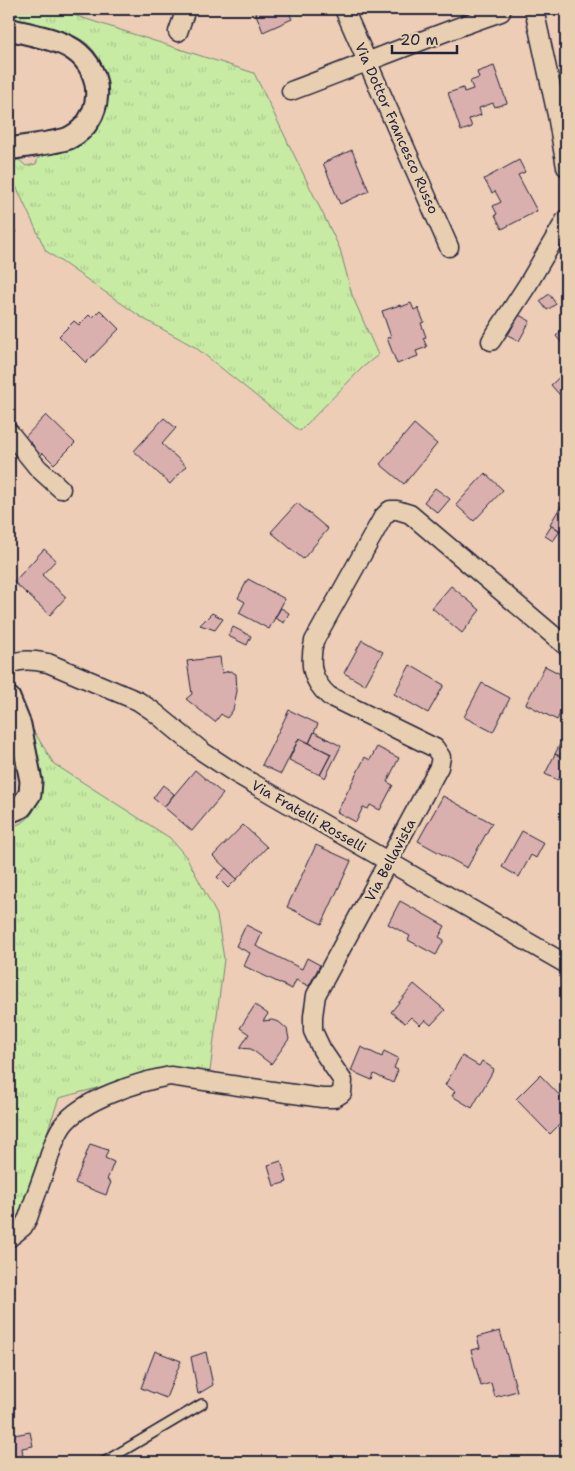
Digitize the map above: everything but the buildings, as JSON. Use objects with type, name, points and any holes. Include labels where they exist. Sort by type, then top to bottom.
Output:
[{"type":"street","points":[[178,32],[186,9]]},
{"type":"street","name":"Via Dottor Francesco Russo","points":[[344,9],[449,247]]},
{"type":"street","points":[[534,9],[558,115],[566,167]]},
{"type":"street","points":[[291,91],[368,63],[442,32],[501,12]]},
{"type":"street","points":[[9,29],[63,44],[75,51],[85,60],[93,72],[96,88],[96,103],[91,118],[82,130],[67,139],[9,149]]},
{"type":"street","points":[[491,341],[566,220]]},
{"type":"street","points":[[9,432],[38,468],[61,489]]},
{"type":"street","name":"Via Bellavista","points":[[9,1238],[23,1227],[28,1218],[55,1139],[62,1126],[74,1112],[96,1100],[147,1080],[170,1076],[322,1098],[334,1098],[342,1093],[343,1081],[322,1050],[312,1031],[316,995],[439,767],[441,757],[435,748],[329,696],[318,686],[313,669],[311,654],[314,641],[383,516],[390,510],[410,514],[566,646]]},
{"type":"street","name":"Via Fratelli Rosselli","points":[[9,666],[14,662],[32,660],[48,663],[138,700],[203,752],[235,773],[566,964]]},
{"type":"street","points":[[9,698],[20,725],[31,781],[30,794],[22,807],[9,812]]},
{"type":"lane","points":[[104,1462],[202,1404]]},
{"type":"green space","points":[[18,9],[55,9],[254,73],[340,249],[352,295],[378,355],[363,367],[300,431],[195,347],[144,319],[46,251],[9,171],[9,162],[19,160],[26,166],[36,164],[39,156],[68,148],[92,134],[100,124],[105,112],[107,98],[106,81],[99,59],[85,42],[60,30],[15,19]]},
{"type":"green space","points":[[33,730],[54,764],[170,838],[187,858],[217,915],[224,959],[210,1071],[199,1074],[170,1069],[59,1098],[16,1222],[9,1225],[9,828],[27,819],[35,809],[38,799],[39,775]]}]
